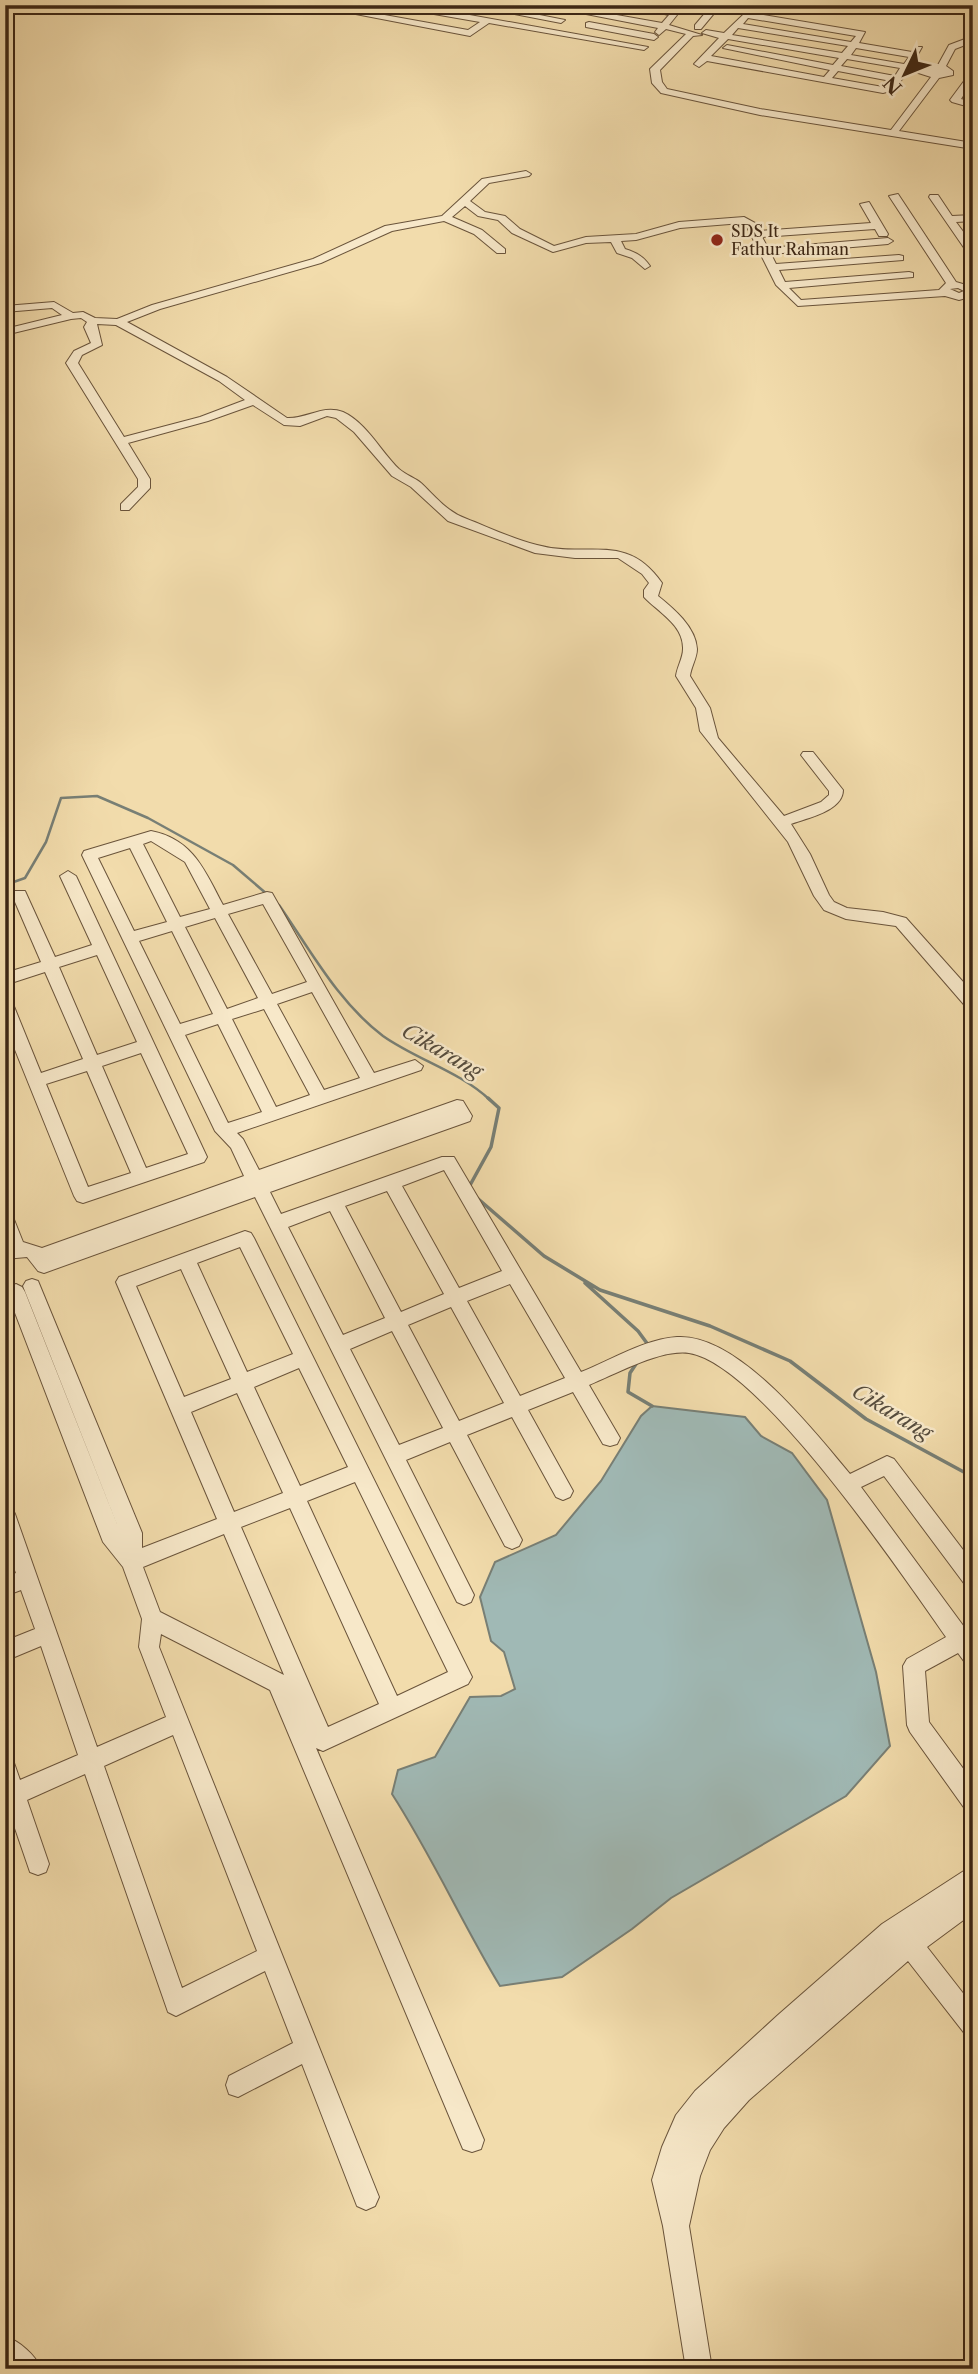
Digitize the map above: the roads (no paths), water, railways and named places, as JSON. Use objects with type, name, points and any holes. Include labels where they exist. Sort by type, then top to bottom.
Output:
[{"type":"street","points":[[313,5],[470,33],[487,21]]},
{"type":"street","points":[[472,5],[654,37]]},
{"type":"street","points":[[509,24],[529,5]]},
{"type":"street","points":[[544,5],[687,32],[702,30],[724,36],[972,76],[955,100],[973,105]]},
{"type":"street","points":[[599,27],[618,5]]},
{"type":"street","points":[[627,5],[674,13]]},
{"type":"street","points":[[414,8],[641,49],[681,5]]},
{"type":"street","points":[[702,30],[717,5]]},
{"type":"street","points":[[736,25],[856,45],[916,52],[891,88],[883,90],[761,67],[702,61],[745,15],[775,15],[862,34],[856,45],[827,79]]},
{"type":"street","points":[[761,67],[805,20]]},
{"type":"street","points":[[687,32],[662,65],[654,69],[659,88],[760,112],[973,146]]},
{"type":"street","points":[[894,132],[942,72],[952,47],[973,39]]},
{"type":"street","points":[[715,46],[895,79]]},
{"type":"street","points":[[962,90],[973,91]]},
{"type":"street","points":[[5,332],[37,327],[71,316],[83,315],[93,321],[118,322],[156,307],[317,261],[389,228],[445,218],[486,181],[526,174]]},
{"type":"street","points":[[894,196],[894,233],[899,258],[921,293]]},
{"type":"street","points":[[934,197],[973,253]]},
{"type":"street","points":[[463,202],[482,214],[501,218],[516,231],[548,247],[558,248],[586,240],[636,237],[679,225],[737,219],[749,222],[781,285],[798,303],[949,289]]},
{"type":"street","points":[[865,204],[949,289],[959,297],[966,296],[971,289]]},
{"type":"street","points":[[445,218],[478,232],[501,251]]},
{"type":"street","points":[[948,219],[973,218]]},
{"type":"street","points":[[755,234],[837,229],[894,233]]},
{"type":"street","points":[[837,229],[845,245]]},
{"type":"street","points":[[764,251],[845,245],[894,233]]},
{"type":"street","points":[[960,236],[973,234]]},
{"type":"street","points":[[615,239],[621,251],[636,256],[645,266]]},
{"type":"street","points":[[771,267],[899,258]]},
{"type":"street","points":[[781,285],[909,275]]},
{"type":"street","points":[[7,310],[54,305],[71,316]]},
{"type":"street","points":[[93,321],[90,327],[97,341],[96,345],[78,354],[72,363],[144,479],[144,488],[125,507]]},
{"type":"street","points":[[118,322],[223,379],[289,422],[300,422],[326,412],[346,417],[396,473],[415,484],[442,511],[477,529],[544,551],[621,554],[647,571],[656,583],[651,590],[651,597],[672,615],[690,646],[683,677],[703,708],[707,731],[720,750],[783,822],[804,855],[824,902],[842,913],[885,916],[901,922],[973,1004]]},
{"type":"street","points":[[121,440],[204,419],[255,400]]},
{"type":"street","points":[[783,822],[826,805],[836,796],[836,790],[808,755]]},
{"type":"street","points":[[320,1098],[191,859],[161,838],[151,836],[89,855],[224,1131],[237,1144],[464,1595]]},
{"type":"street","points":[[134,841],[272,1115]]},
{"type":"street","points":[[5,1004],[83,1196],[198,1157],[68,876]]},
{"type":"street","points":[[20,895],[141,1176]]},
{"type":"street","points":[[130,938],[267,897],[370,1081]]},
{"type":"street","points":[[5,979],[102,948]]},
{"type":"street","points":[[176,1031],[316,985]]},
{"type":"street","points":[[36,1081],[146,1045]]},
{"type":"street","points":[[224,1131],[415,1066]]},
{"type":"street","points":[[42,1260],[461,1111]]},
{"type":"street","points":[[277,1223],[448,1161],[610,1438]]},
{"type":"street","points":[[391,1182],[563,1492]]},
{"type":"street","points":[[334,1203],[512,1540]]},
{"type":"street","points":[[5,1217],[11,1250],[30,1249],[42,1260]]},
{"type":"street","points":[[245,1238],[461,1677],[323,1740],[125,1282],[186,1260],[245,1238]]},
{"type":"street","points":[[42,1260],[41,1276],[18,1290],[71,1408],[113,1542],[131,1562],[152,1619],[149,1647],[366,2197]]},
{"type":"street","points":[[186,1260],[392,1709]]},
{"type":"street","points":[[338,1345],[514,1274]]},
{"type":"street","points":[[394,1456],[660,1348],[681,1343],[702,1349],[723,1360],[754,1384],[800,1429],[848,1484],[967,1649],[914,1666],[918,1725],[973,1801]]},
{"type":"street","points":[[179,1408],[304,1358]]},
{"type":"street","points":[[848,1484],[887,1465],[973,1579]]},
{"type":"street","points":[[131,1562],[360,1471]]},
{"type":"street","points":[[5,1514],[176,2004],[271,1956]]},
{"type":"street","points":[[5,1587],[28,1578]]},
{"type":"street","points":[[152,1619],[278,1683],[472,2140]]},
{"type":"street","points":[[5,1651],[47,1634]]},
{"type":"street","points":[[10,1796],[178,1722]]},
{"type":"street","points":[[5,1768],[10,1796],[38,1864]]},
{"type":"street","points":[[699,2369],[676,2226],[688,2172],[709,2127],[908,1932],[973,1876]]},
{"type":"street","points":[[908,1932],[973,1899]]},
{"type":"street","points":[[908,1932],[973,2007]]},
{"type":"street","points":[[908,1932],[973,2026]]},
{"type":"street","points":[[238,2085],[307,2048]]},
{"type":"street","points":[[5,2349],[28,2369]]},
{"type":"water","points":[[652,1406],[745,1417],[761,1436],[792,1453],[827,1500],[876,1672],[890,1746],[846,1796],[671,1898],[632,1929],[562,1977],[500,1986],[392,1794],[398,1770],[435,1757],[470,1697],[501,1696],[515,1689],[504,1652],[491,1641],[480,1597],[495,1562],[556,1535],[601,1481],[641,1416]]},
{"type":"waterway","name":"Cikarang","points":[[5,885],[25,878],[46,842],[61,798],[97,796],[148,818],[233,865],[268,895]]},
{"type":"waterway","name":"Cikarang","points":[[279,905],[326,975],[352,1008],[367,1022],[383,1036],[465,1081],[490,1100]]},
{"type":"waterway","name":"Cikarang","points":[[469,1187],[491,1147],[499,1108],[488,1098]]},
{"type":"waterway","name":"Cikarang","points":[[476,1197],[544,1256],[600,1290],[710,1326],[790,1361],[866,1419],[973,1477]]},
{"type":"waterway","points":[[585,1283],[638,1331],[649,1346]]},
{"type":"waterway","points":[[638,1361],[630,1373],[628,1392],[652,1406]]},
{"type":"place","name":"SDS It Fathur Rahman","points":[[717,240]]}]
